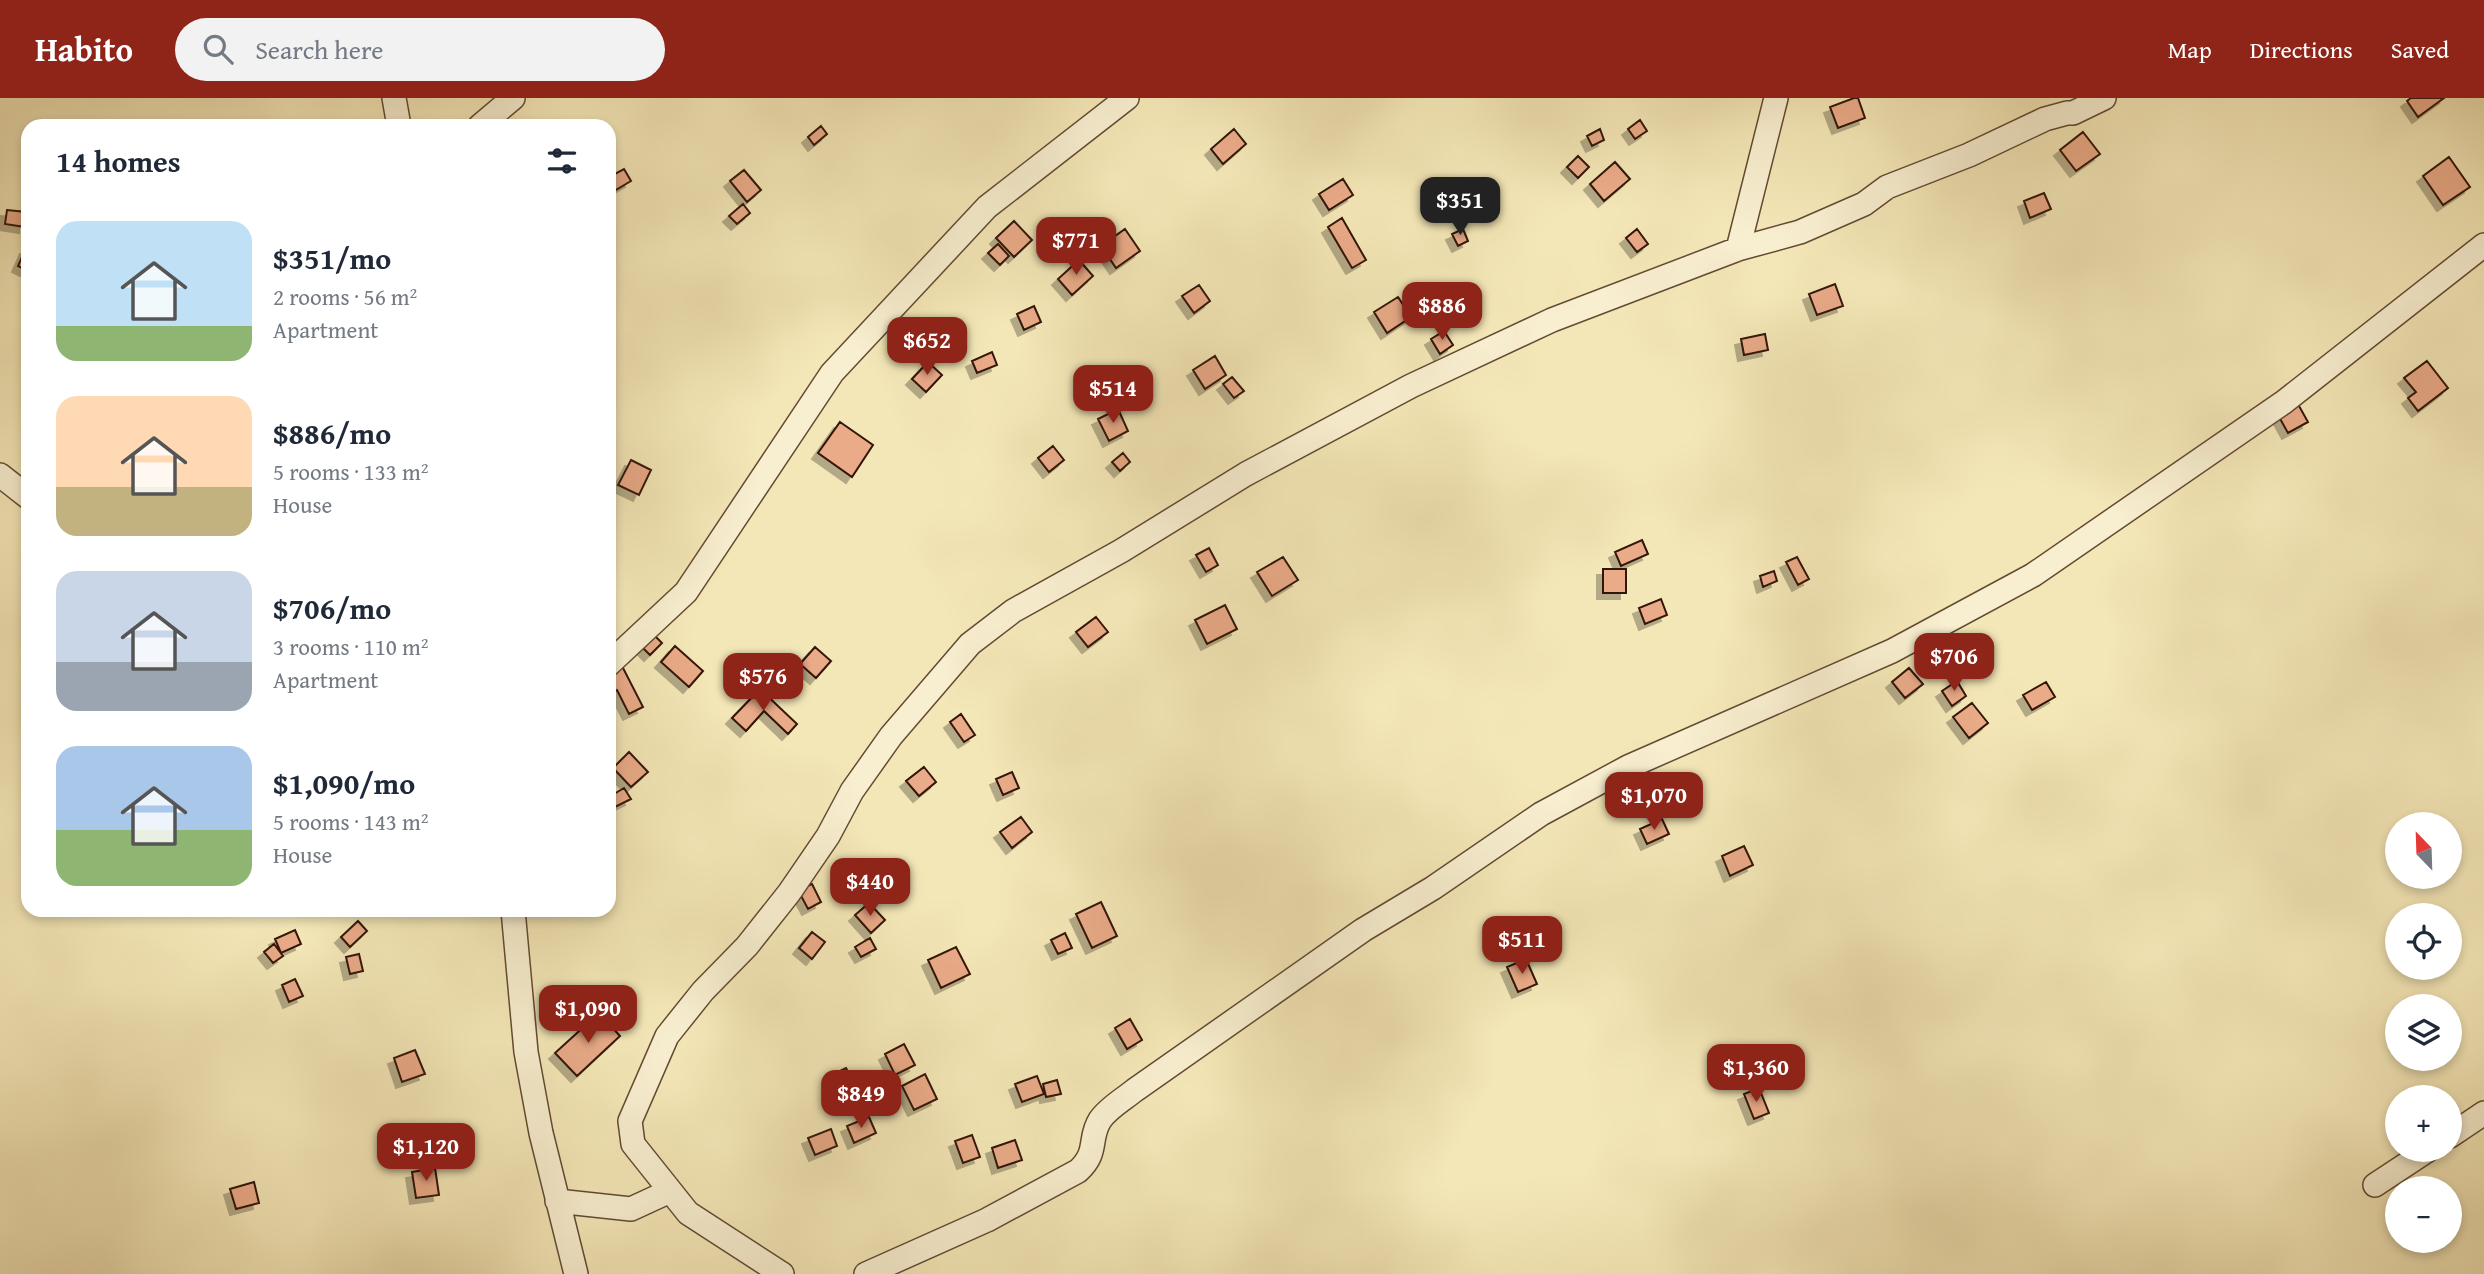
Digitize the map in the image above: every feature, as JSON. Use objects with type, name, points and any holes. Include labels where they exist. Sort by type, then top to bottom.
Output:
[{"type":"street","points":[[394,98],[398,119]]},
{"type":"street","points":[[488,119],[513,98]]},
{"type":"street","points":[[616,658],[687,592],[832,373],[987,206],[1127,98]]},
{"type":"street","points":[[1738,249],[1776,98]]},
{"type":"street","points":[[782,1274],[688,1213],[638,1151],[630,1133],[634,1112],[667,1036],[703,991],[747,946],[789,893],[828,836],[852,791],[891,736],[970,643],[1013,611],[1121,551],[1246,474],[1411,386],[1552,320],[1738,249],[1800,232],[1840,216],[1864,204],[1887,187],[1969,155],[2045,119],[2073,113],[2104,98]]},
{"type":"street","points":[[866,1274],[987,1220],[1078,1171],[1087,1163],[1092,1153],[1101,1119],[1135,1090],[1363,930],[1433,888],[1541,814],[1628,767],[1892,651],[2034,575],[2284,401],[2484,245]]},
{"type":"street","points":[[0,475],[21,491]]},
{"type":"street","points":[[514,917],[526,1052],[541,1133],[576,1274]]},
{"type":"street","points":[[2462,1128],[2484,1113]]},
{"type":"street","points":[[2375,1185],[2410,1162]]},
{"type":"street","points":[[557,1201],[631,1209],[670,1191]]},
{"type":"building","points":[[1858,98],[1865,118],[1838,128],[1830,107]]},
{"type":"building","points":[[2411,98],[2444,98],[2418,117],[2407,101]]},
{"type":"building","points":[[1640,120],[1647,131],[1635,139],[1628,129]]},
{"type":"building","points":[[821,126],[827,134],[814,145],[808,137]]},
{"type":"building","points":[[1234,129],[1246,144],[1223,164],[1211,149]]},
{"type":"building","points":[[1600,129],[1604,140],[1592,146],[1587,136]]},
{"type":"building","points":[[2083,132],[2100,154],[2076,171],[2060,150]]},
{"type":"building","points":[[1578,156],[1589,167],[1578,178],[1567,167]]},
{"type":"building","points":[[2449,157],[2470,187],[2443,205],[2423,176]]},
{"type":"building","points":[[1615,162],[1630,179],[1604,201],[1590,184]]},
{"type":"building","points":[[624,169],[631,181],[616,190],[616,173]]},
{"type":"building","points":[[744,170],[761,190],[747,202],[730,181]]},
{"type":"building","points":[[1343,179],[1353,195],[1329,210],[1319,194]]},
{"type":"building","points":[[2044,193],[2051,209],[2030,218],[2024,201]]},
{"type":"building","points":[[743,204],[750,213],[737,224],[729,216]]},
{"type":"building","points":[[7,210],[21,211],[21,226],[5,224]]},
{"type":"building","points":[[1342,218],[1366,260],[1352,268],[1328,227]]},
{"type":"building","points":[[1014,221],[1032,240],[1014,257],[996,238]]},
{"type":"building","points":[[1125,229],[1140,251],[1116,268],[1101,246]]},
{"type":"building","points":[[1463,229],[1468,241],[1458,246],[1452,234]]},
{"type":"building","points":[[1637,229],[1648,244],[1637,252],[1626,238]]},
{"type":"building","points":[[998,244],[1009,256],[1000,265],[988,253]]},
{"type":"building","points":[[1079,260],[1093,276],[1072,295],[1058,279]]},
{"type":"building","points":[[1835,284],[1843,306],[1817,315],[1809,294]]},
{"type":"building","points":[[1199,285],[1210,301],[1194,313],[1182,296]]},
{"type":"building","points":[[1398,297],[1411,317],[1387,333],[1374,312]]},
{"type":"building","points":[[1034,306],[1041,322],[1024,330],[1017,314]]},
{"type":"building","points":[[1444,331],[1453,345],[1440,354],[1431,339]]},
{"type":"building","points":[[1765,334],[1768,350],[1744,355],[1741,339]]},
{"type":"building","points":[[992,352],[997,365],[977,373],[972,361]]},
{"type":"building","points":[[1215,356],[1226,375],[1205,389],[1193,370]]},
{"type":"building","points":[[2427,361],[2448,388],[2418,411],[2408,398],[2416,392],[2404,378]]},
{"type":"building","points":[[928,362],[942,375],[926,392],[912,379]]},
{"type":"building","points":[[1232,377],[1244,391],[1234,398],[1223,384]]},
{"type":"building","points":[[2294,397],[2308,422],[2288,433],[2274,408]]},
{"type":"building","points":[[1118,409],[1128,431],[1109,441],[1098,419]]},
{"type":"building","points":[[840,422],[873,445],[852,477],[818,453]]},
{"type":"building","points":[[1053,446],[1064,460],[1049,472],[1038,458]]},
{"type":"building","points":[[1123,453],[1130,462],[1120,471],[1112,462]]},
{"type":"building","points":[[631,460],[651,470],[639,495],[618,485]]},
{"type":"building","points":[[1642,540],[1648,554],[1621,566],[1615,552]]},
{"type":"building","points":[[1209,548],[1218,565],[1206,572],[1196,555]]},
{"type":"building","points":[[1283,557],[1298,580],[1272,596],[1257,572]]},
{"type":"building","points":[[1797,557],[1809,579],[1798,585],[1786,562]]},
{"type":"building","points":[[1603,569],[1626,569],[1626,593],[1603,593]]},
{"type":"building","points":[[1774,571],[1777,581],[1763,587],[1760,576]]},
{"type":"building","points":[[1661,599],[1667,615],[1645,624],[1639,608]]},
{"type":"building","points":[[1225,605],[1237,629],[1207,644],[1195,620]]},
{"type":"building","points":[[1096,617],[1108,632],[1088,647],[1076,632]]},
{"type":"building","points":[[650,631],[662,643],[650,655],[638,643]]},
{"type":"building","points":[[675,646],[703,671],[689,687],[661,662]]},
{"type":"building","points":[[815,647],[831,661],[816,678],[800,664]]},
{"type":"building","points":[[771,662],[785,672],[773,690],[759,681]]},
{"type":"building","points":[[622,666],[643,707],[629,714],[616,690],[616,669]]},
{"type":"building","points":[[1909,668],[1923,684],[1905,698],[1892,682]]},
{"type":"building","points":[[1957,681],[1966,696],[1952,706],[1942,691]]},
{"type":"building","points":[[2046,682],[2055,697],[2032,710],[2023,695]]},
{"type":"building","points":[[760,689],[797,724],[788,734],[764,711],[746,731],[732,718]]},
{"type":"building","points":[[1972,703],[1988,723],[1969,738],[1953,717]]},
{"type":"building","points":[[961,714],[975,735],[964,742],[950,722]]},
{"type":"building","points":[[629,752],[648,772],[631,787],[616,771],[616,765]]},
{"type":"building","points":[[924,767],[936,782],[919,796],[906,781]]},
{"type":"building","points":[[1012,772],[1019,788],[1003,795],[996,779]]},
{"type":"building","points":[[624,788],[631,799],[616,806],[616,793]]},
{"type":"building","points":[[1021,817],[1032,832],[1012,848],[1000,832]]},
{"type":"building","points":[[1662,819],[1669,834],[1647,844],[1640,829]]},
{"type":"building","points":[[1744,846],[1753,865],[1730,876],[1722,856]]},
{"type":"building","points":[[812,884],[821,902],[808,909],[798,890]]},
{"type":"building","points":[[1101,902],[1117,936],[1092,948],[1076,914]]},
{"type":"building","points":[[869,903],[885,920],[871,933],[855,915]]},
{"type":"building","points":[[358,921],[367,931],[350,947],[341,937]]},
{"type":"building","points":[[295,930],[301,944],[281,953],[275,939]]},
{"type":"building","points":[[812,932],[825,942],[812,959],[799,948]]},
{"type":"building","points":[[1065,933],[1072,948],[1058,954],[1051,940]]},
{"type":"building","points":[[870,938],[876,949],[861,957],[855,947]]},
{"type":"building","points":[[274,944],[283,956],[273,963],[264,952]]},
{"type":"building","points":[[956,947],[970,974],[941,988],[928,960]]},
{"type":"building","points":[[359,954],[363,971],[350,974],[346,957]]},
{"type":"building","points":[[1526,959],[1537,984],[1518,992],[1507,967]]},
{"type":"building","points":[[295,979],[303,996],[289,1002],[282,985]]},
{"type":"building","points":[[599,1013],[620,1036],[577,1076],[555,1053]]},
{"type":"building","points":[[1130,1019],[1142,1040],[1127,1049],[1115,1028]]},
{"type":"building","points":[[904,1044],[915,1065],[895,1075],[885,1054]]},
{"type":"building","points":[[415,1050],[425,1074],[402,1082],[394,1058]]},
{"type":"building","points":[[846,1068],[852,1080],[837,1088],[830,1076]]},
{"type":"building","points":[[925,1074],[937,1099],[914,1110],[902,1086]]},
{"type":"building","points":[[1037,1076],[1044,1094],[1022,1102],[1015,1084]]},
{"type":"building","points":[[1057,1080],[1061,1094],[1046,1097],[1043,1084]]},
{"type":"building","points":[[1759,1088],[1769,1113],[1754,1119],[1744,1094]]},
{"type":"building","points":[[869,1117],[876,1133],[854,1143],[847,1126]]},
{"type":"building","points":[[831,1129],[837,1146],[815,1155],[808,1138]]},
{"type":"building","points":[[972,1135],[980,1157],[963,1163],[955,1141]]},
{"type":"building","points":[[1015,1140],[1022,1160],[998,1168],[992,1148]]},
{"type":"building","points":[[435,1168],[439,1195],[416,1198],[412,1172]]},
{"type":"building","points":[[254,1182],[259,1203],[236,1209],[230,1189]]}]
